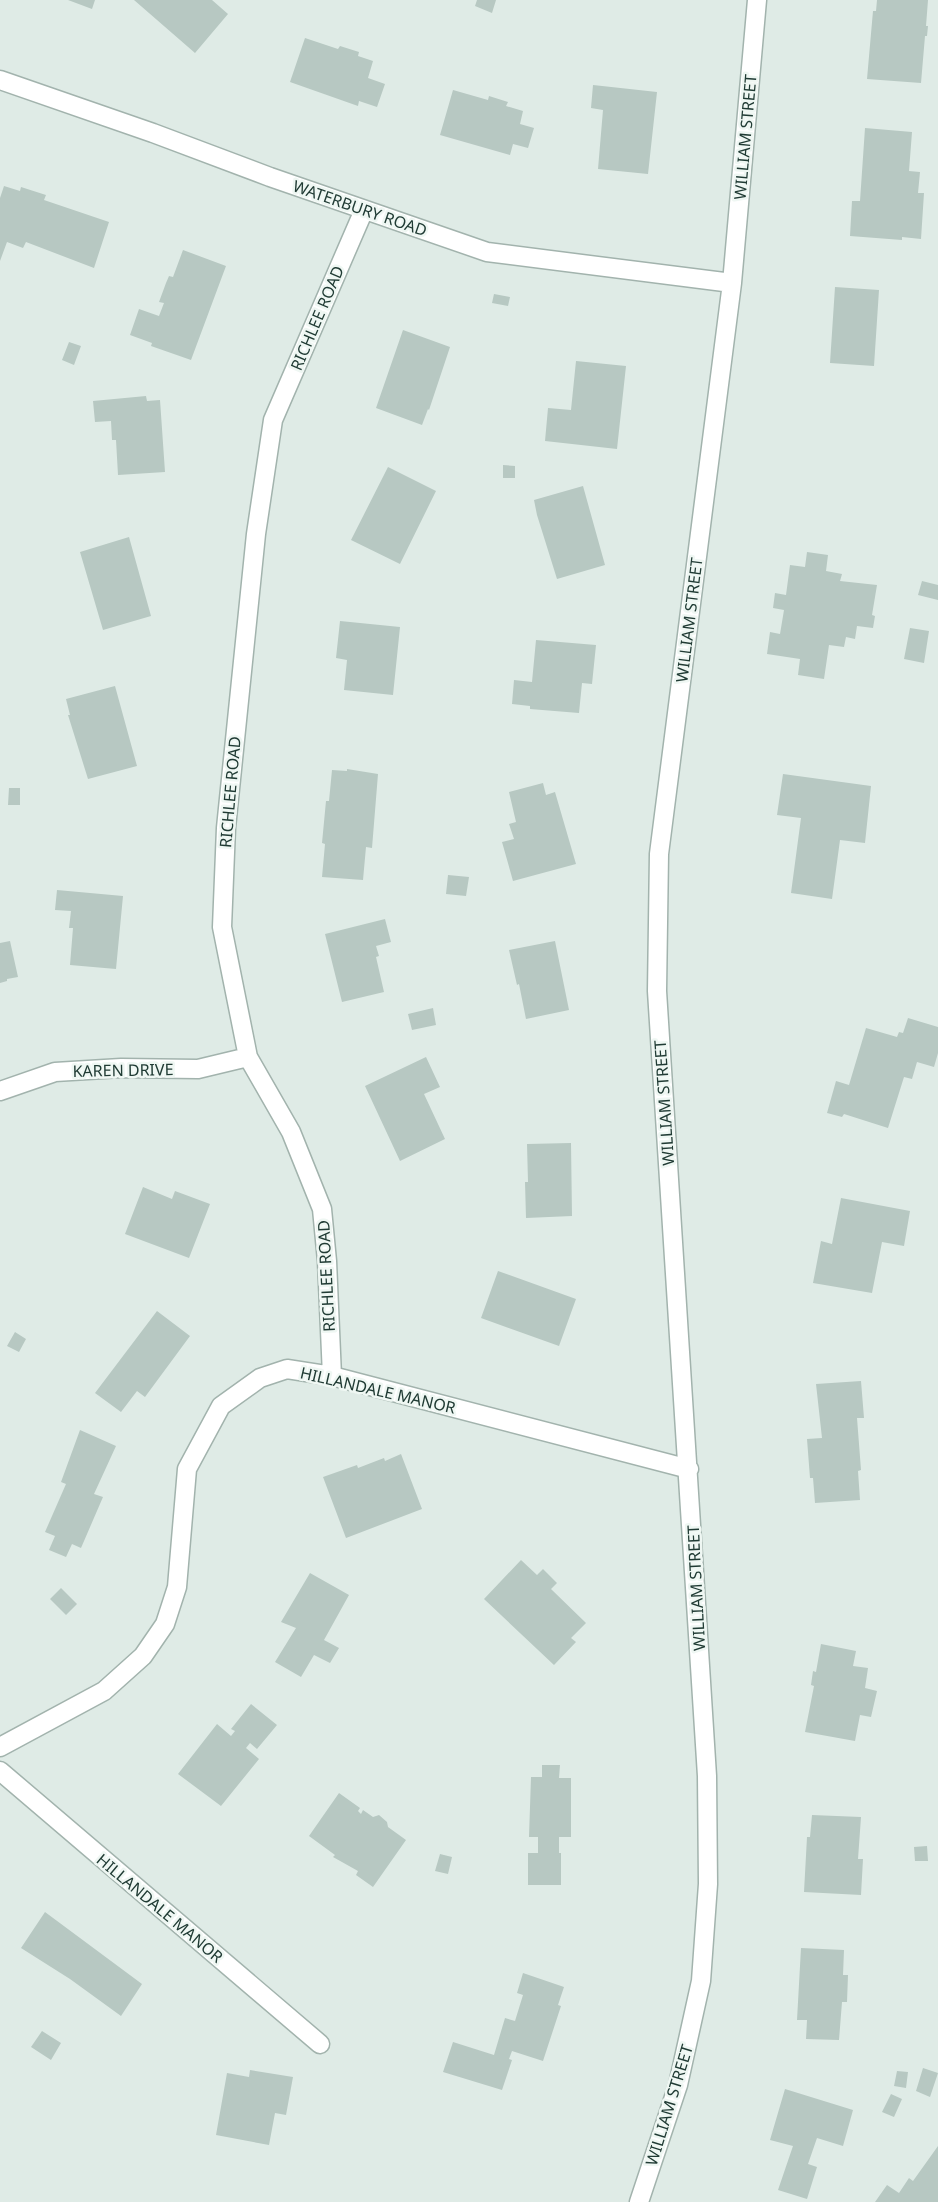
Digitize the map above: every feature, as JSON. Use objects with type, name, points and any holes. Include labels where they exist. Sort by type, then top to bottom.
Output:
[{"type":"street","name":"WILLIAM STREET","points":[[639,2202],[678,2085],[701,1981],[708,1884],[707,1776],[657,991],[659,854],[732,283],[757,0]]},
{"type":"street","name":"WATERBURY ROAD","points":[[0,80],[486,252],[732,283]]},
{"type":"street","name":"RICHLEE ROAD","points":[[332,1376],[327,1261],[322,1209],[291,1132],[248,1057],[222,927],[226,828],[256,534],[273,420],[364,210]]},
{"type":"street","name":"KAREN DRIVE","points":[[0,1091],[55,1072],[121,1068],[198,1070],[248,1057]]},
{"type":"street","name":"HILLANDALE MANOR","points":[[0,1747],[104,1691],[143,1656],[165,1624],[177,1587],[187,1469],[221,1406],[260,1378],[287,1369],[332,1376],[689,1469]]},
{"type":"street","name":"HILLANDALE MANOR","points":[[0,1771],[320,2044]]},
{"type":"building","points":[[68,0],[95,0],[92,9]]},
{"type":"building","points":[[134,0],[212,0],[228,14],[195,53]]},
{"type":"building","points":[[477,0],[496,0],[492,13],[475,6]]},
{"type":"building","points":[[877,0],[928,0],[926,26],[928,26],[921,83],[867,79],[873,11],[876,11]]},
{"type":"building","points":[[305,38],[338,49],[340,46],[359,52],[358,56],[373,61],[368,78],[385,84],[377,107],[359,101],[358,106],[290,82]]},
{"type":"building","points":[[593,85],[657,92],[648,174],[598,169],[603,110],[591,108]]},
{"type":"building","points":[[453,90],[488,100],[489,96],[508,102],[506,106],[523,111],[520,124],[534,128],[528,148],[513,144],[510,155],[440,135]]},
{"type":"building","points":[[865,128],[912,132],[909,171],[920,172],[918,193],[924,193],[921,239],[902,237],[902,240],[850,236],[852,201],[860,201]]},
{"type":"building","points":[[4,186],[20,191],[21,187],[46,195],[44,200],[109,222],[94,268],[26,242],[23,248],[7,242],[0,261],[0,198]]},
{"type":"building","points":[[183,250],[226,266],[191,360],[151,346],[152,343],[130,335],[139,309],[159,316],[164,303],[159,302],[169,276],[173,277]]},
{"type":"building","points":[[835,287],[879,290],[874,366],[830,363]]},
{"type":"building","points":[[494,294],[510,297],[508,306],[492,303]]},
{"type":"building","points":[[403,330],[450,347],[422,425],[376,408]]},
{"type":"building","points":[[69,342],[81,346],[74,365],[62,360]]},
{"type":"building","points":[[576,361],[626,366],[617,449],[545,441],[548,408],[571,410]]},
{"type":"building","points":[[146,396],[147,401],[160,400],[165,472],[118,475],[116,440],[112,440],[111,421],[95,422],[93,401]]},
{"type":"building","points":[[503,465],[515,466],[515,478],[503,478]]},
{"type":"building","points":[[388,467],[436,491],[400,564],[351,540]]},
{"type":"building","points":[[583,486],[605,565],[557,579],[534,500]]},
{"type":"building","points":[[129,537],[151,616],[103,630],[80,552]]},
{"type":"building","points":[[807,552],[828,555],[826,571],[842,574],[840,581],[877,585],[872,615],[875,616],[873,628],[857,626],[855,639],[846,637],[844,647],[829,645],[824,679],[798,675],[800,659],[767,654],[770,632],[780,634],[784,610],[773,608],[775,593],[786,595],[790,565],[805,567]]},
{"type":"building","points":[[922,581],[938,585],[938,600],[918,595]]},
{"type":"building","points":[[340,621],[400,627],[393,695],[344,690],[347,660],[336,658]]},
{"type":"building","points":[[910,628],[929,631],[924,663],[904,659]]},
{"type":"building","points":[[536,640],[596,645],[592,684],[582,683],[579,713],[530,709],[530,706],[512,704],[514,680],[532,682]]},
{"type":"building","points":[[115,686],[137,766],[88,779],[68,715],[70,715],[66,699]]},
{"type":"building","points":[[347,769],[378,774],[372,848],[366,847],[363,880],[322,877],[325,844],[322,843],[332,770],[347,771]]},
{"type":"building","points":[[783,774],[871,786],[865,843],[840,840],[832,899],[791,893],[801,818],[777,815]]},
{"type":"building","points":[[543,783],[546,795],[555,792],[576,864],[513,881],[502,842],[514,839],[509,824],[516,822],[509,792]]},
{"type":"building","points":[[9,788],[20,788],[20,805],[8,805]]},
{"type":"building","points":[[448,875],[469,877],[466,896],[446,894]]},
{"type":"building","points":[[57,890],[123,896],[116,969],[70,965],[73,928],[69,928],[71,911],[55,910]]},
{"type":"building","points":[[385,919],[391,942],[376,946],[379,956],[376,957],[384,992],[342,1002],[325,934]]},
{"type":"building","points":[[10,941],[18,977],[0,983],[0,943]]},
{"type":"building","points":[[555,941],[569,1010],[526,1019],[509,950]]},
{"type":"building","points":[[433,1008],[436,1025],[412,1030],[408,1014]]},
{"type":"building","points":[[908,1018],[938,1027],[938,1053],[934,1067],[917,1062],[912,1079],[904,1077],[888,1128],[844,1114],[842,1117],[827,1113],[836,1081],[849,1085],[866,1028],[897,1037],[899,1032],[903,1033]]},
{"type":"building","points":[[426,1057],[440,1087],[424,1094],[445,1139],[400,1161],[365,1086]]},
{"type":"building","points":[[571,1143],[572,1216],[526,1218],[527,1144]]},
{"type":"building","points":[[143,1187],[172,1199],[175,1191],[210,1204],[189,1258],[125,1234]]},
{"type":"building","points":[[841,1198],[910,1211],[904,1246],[882,1242],[872,1293],[813,1283],[821,1241],[832,1244]]},
{"type":"building","points":[[498,1271],[576,1299],[559,1346],[481,1318]]},
{"type":"building","points":[[157,1311],[190,1336],[145,1397],[137,1391],[121,1412],[95,1393]]},
{"type":"building","points":[[15,1332],[26,1339],[19,1352],[7,1346]]},
{"type":"building","points":[[861,1381],[864,1418],[857,1418],[861,1470],[858,1471],[860,1500],[815,1503],[813,1478],[810,1478],[807,1439],[822,1438],[816,1384]]},
{"type":"building","points":[[80,1430],[116,1446],[94,1494],[103,1497],[81,1548],[72,1544],[66,1557],[49,1550],[55,1536],[45,1532],[66,1484],[61,1482]]},
{"type":"building","points":[[401,1454],[422,1509],[346,1538],[323,1477],[357,1465],[358,1468],[384,1458],[385,1461]]},
{"type":"building","points":[[521,1560],[537,1575],[543,1569],[557,1583],[551,1589],[586,1623],[571,1638],[576,1642],[554,1665],[484,1599]]},
{"type":"building","points":[[310,1573],[349,1595],[324,1640],[339,1648],[330,1663],[314,1655],[301,1677],[275,1662],[296,1628],[281,1622]]},
{"type":"building","points":[[61,1588],[77,1604],[66,1615],[50,1599]]},
{"type":"building","points":[[821,1644],[856,1651],[853,1666],[868,1668],[865,1688],[877,1691],[871,1717],[860,1715],[855,1741],[805,1732],[814,1686],[811,1685],[813,1671],[816,1672]]},
{"type":"building","points":[[251,1704],[277,1725],[257,1749],[250,1743],[246,1748],[259,1759],[221,1806],[178,1774],[217,1724],[231,1736],[235,1731],[231,1729]]},
{"type":"building","points":[[542,1765],[560,1765],[559,1778],[571,1778],[571,1837],[559,1837],[561,1885],[528,1885],[528,1853],[538,1853],[538,1837],[529,1837],[531,1777],[542,1777]]},
{"type":"building","points":[[339,1793],[360,1808],[358,1811],[361,1814],[363,1810],[373,1817],[379,1815],[387,1822],[388,1827],[406,1840],[373,1887],[356,1875],[358,1871],[333,1857],[335,1855],[309,1836]]},
{"type":"building","points":[[812,1815],[861,1817],[858,1859],[863,1859],[861,1895],[804,1892],[807,1837],[810,1837]]},
{"type":"building","points":[[927,1846],[928,1861],[915,1861],[914,1847]]},
{"type":"building","points":[[440,1854],[452,1857],[448,1874],[435,1871]]},
{"type":"building","points":[[45,1912],[142,1984],[121,2016],[70,1979],[21,1948]]},
{"type":"building","points":[[801,1948],[844,1950],[843,1975],[848,1975],[847,2002],[842,2002],[839,2040],[806,2039],[807,2020],[797,2020]]},
{"type":"building","points":[[523,1973],[564,1987],[558,2005],[561,2006],[543,2061],[512,2051],[509,2059],[512,2060],[502,2090],[443,2072],[453,2042],[494,2055],[505,2018],[515,2021],[523,1995],[517,1993]]},
{"type":"building","points":[[42,2031],[61,2043],[51,2060],[31,2047]]},
{"type":"building","points":[[923,2068],[938,2073],[930,2097],[916,2091]]},
{"type":"building","points":[[250,2070],[293,2077],[286,2115],[275,2113],[269,2145],[216,2135],[227,2073],[249,2077]]},
{"type":"building","points":[[897,2071],[908,2072],[906,2088],[894,2086]]},
{"type":"building","points":[[785,2089],[853,2110],[843,2146],[817,2138],[808,2164],[817,2167],[807,2199],[778,2190],[793,2146],[770,2140]]},
{"type":"building","points":[[891,2094],[902,2099],[894,2117],[882,2112]]},
{"type":"building","points":[[938,2146],[938,2202],[875,2202],[887,2185],[899,2193],[909,2178],[913,2181]]}]
